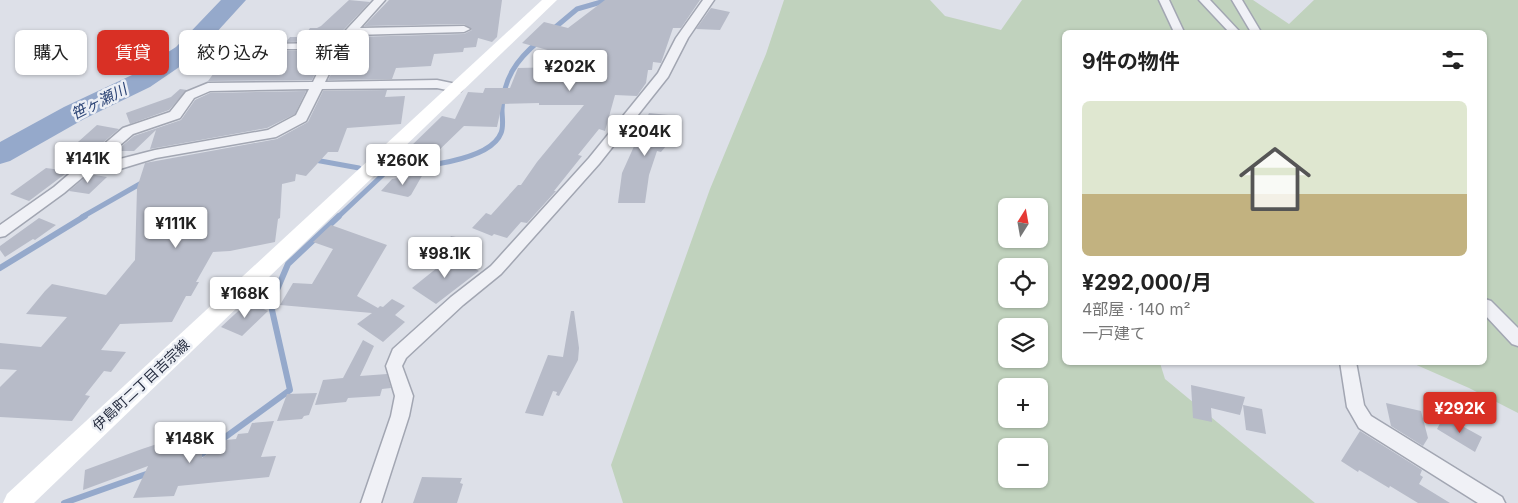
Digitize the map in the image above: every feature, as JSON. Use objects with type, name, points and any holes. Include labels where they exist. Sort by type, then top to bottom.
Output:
[{"type":"street","points":[[352,30],[380,0]]},
{"type":"street","name":"伊島町二丁目吉宗線","points":[[16,503],[550,0]]},
{"type":"street","points":[[371,503],[400,416],[404,396],[394,366],[399,354],[457,301],[496,270],[594,161],[664,74],[682,38],[709,0]]},
{"type":"street","points":[[1164,0],[1178,30]]},
{"type":"street","points":[[1204,0],[1233,30]]},
{"type":"street","points":[[1237,0],[1255,30]]},
{"type":"street","points":[[369,32],[464,29]]},
{"type":"street","points":[[93,161],[120,164],[155,154],[271,134],[301,118],[323,75]]},
{"type":"street","points":[[0,232],[59,190],[128,131],[175,115],[190,95],[208,87],[437,84],[457,88]]},
{"type":"street","points":[[1487,307],[1518,339]]},
{"type":"street","points":[[1349,365],[1356,407],[1365,422],[1495,503]]},
{"type":"green space","points":[[784,0],[930,0],[945,16],[1001,30],[1022,0],[1253,0],[1289,24],[1314,0],[1518,0],[1518,413],[1469,388],[1417,365],[1487,365],[1487,30],[1062,30],[1062,365],[1161,365],[1165,379],[1315,503],[623,503],[611,465],[710,189],[766,54]]},
{"type":"building","points":[[349,0],[370,2],[343,30],[309,30],[321,26]]},
{"type":"building","points":[[389,0],[502,0],[497,37],[492,42],[478,38],[476,47],[464,48],[463,52],[434,54],[431,66],[396,68],[392,79],[328,80],[330,75],[369,75],[369,37],[464,34],[472,30],[464,24],[364,26]]},
{"type":"building","points":[[605,0],[700,0],[681,28],[673,28],[661,63],[653,62],[652,70],[648,70],[646,83],[637,96],[615,95],[605,131],[599,129],[578,155],[582,156],[554,191],[556,191],[527,223],[521,222],[507,238],[494,234],[492,236],[472,228],[486,213],[491,215],[518,185],[521,185],[537,162],[584,105],[502,104],[497,127],[464,126],[434,155],[409,148],[442,116],[455,119],[468,92],[483,93],[485,88],[510,88],[518,68],[606,66],[522,43],[544,22],[568,28]]},
{"type":"building","points":[[711,8],[730,12],[720,30],[696,29]]},
{"type":"building","points":[[290,37],[297,37],[297,42],[287,42]]},
{"type":"building","points":[[287,51],[297,51],[297,75],[314,75],[312,80],[208,81],[212,75],[287,75]]},
{"type":"building","points":[[180,89],[187,90],[169,110],[130,124],[126,113],[171,97]]},
{"type":"building","points":[[387,90],[385,97],[405,96],[401,124],[347,128],[338,152],[328,152],[306,176],[296,174],[295,181],[282,184],[280,218],[278,219],[275,242],[230,251],[213,252],[196,282],[199,282],[191,296],[186,296],[172,322],[120,324],[101,350],[126,352],[111,372],[104,371],[85,395],[90,396],[72,421],[0,417],[0,387],[17,370],[0,369],[0,343],[41,347],[67,317],[26,314],[52,284],[106,295],[135,260],[137,188],[145,163],[277,139],[308,122],[323,91]]},
{"type":"building","points":[[306,91],[295,114],[267,128],[150,149],[156,130],[134,151],[116,151],[134,136],[181,120],[195,100],[210,93]]},
{"type":"building","points":[[649,113],[678,116],[666,146],[661,152],[657,151],[649,175],[645,203],[618,203],[622,173]]},
{"type":"building","points":[[97,125],[119,129],[94,150],[69,150]]},
{"type":"building","points":[[46,168],[69,171],[29,201],[10,194]]},
{"type":"building","points":[[89,174],[107,177],[89,194],[69,191]]},
{"type":"building","points":[[423,174],[408,197],[381,191],[392,179]]},
{"type":"building","points":[[39,218],[56,225],[35,240],[33,239],[5,257],[0,250],[0,246]]},
{"type":"building","points":[[331,225],[387,245],[357,296],[378,308],[380,306],[383,307],[392,299],[405,306],[395,315],[405,322],[383,342],[357,324],[372,313],[280,305],[293,283],[312,284],[333,249],[313,242]]},
{"type":"building","points":[[451,236],[475,241],[466,255],[442,249]]},
{"type":"building","points":[[453,255],[479,271],[436,304],[412,288]]},
{"type":"building","points":[[248,302],[268,311],[242,336],[221,327]]},
{"type":"building","points":[[571,311],[574,311],[579,348],[578,360],[559,396],[556,395],[557,392],[553,391],[543,416],[525,413],[548,355],[563,357]]},
{"type":"building","points":[[363,340],[374,346],[360,376],[387,374],[391,388],[382,389],[380,396],[348,398],[346,402],[315,405],[323,380],[343,378]]},
{"type":"building","points":[[1191,385],[1245,397],[1240,415],[1211,408],[1212,422],[1193,418]]},
{"type":"building","points":[[317,393],[309,415],[304,416],[302,419],[277,421],[287,394]]},
{"type":"building","points":[[1386,403],[1421,411],[1428,438],[1423,446],[1391,426]]},
{"type":"building","points":[[1243,405],[1262,409],[1266,434],[1246,430]]},
{"type":"building","points":[[1444,416],[1482,437],[1475,452],[1437,429]]},
{"type":"building","points":[[274,421],[261,457],[276,456],[269,477],[178,486],[174,496],[133,498],[148,466],[83,490],[85,470],[142,449],[160,443],[160,448],[202,435],[202,458],[226,440],[236,439],[238,434],[248,433],[252,423]]},
{"type":"building","points":[[1360,431],[1422,470],[1420,475],[1423,477],[1419,484],[1450,503],[1418,503],[1390,486],[1389,488],[1359,470],[1358,472],[1341,461]]},
{"type":"building","points":[[422,477],[462,478],[460,483],[463,484],[457,503],[413,503]]},
{"type":"waterway","name":"笹ヶ瀬川","points":[[0,154],[74,113],[141,81],[185,52],[234,0]]},
{"type":"waterway","points":[[552,30],[577,9],[608,0]]},
{"type":"waterway","points":[[387,169],[450,162],[482,151],[494,143],[502,130],[503,99],[508,80],[517,63],[539,41]]},
{"type":"waterway","points":[[315,160],[359,168]]},
{"type":"waterway","points":[[338,217],[389,169]]},
{"type":"waterway","points":[[82,217],[145,181]]},
{"type":"waterway","points":[[0,268],[85,216]]},
{"type":"waterway","points":[[196,456],[202,454],[290,390],[272,310],[276,292],[288,264],[339,216]]},
{"type":"waterway","points":[[64,503],[149,473]]}]
